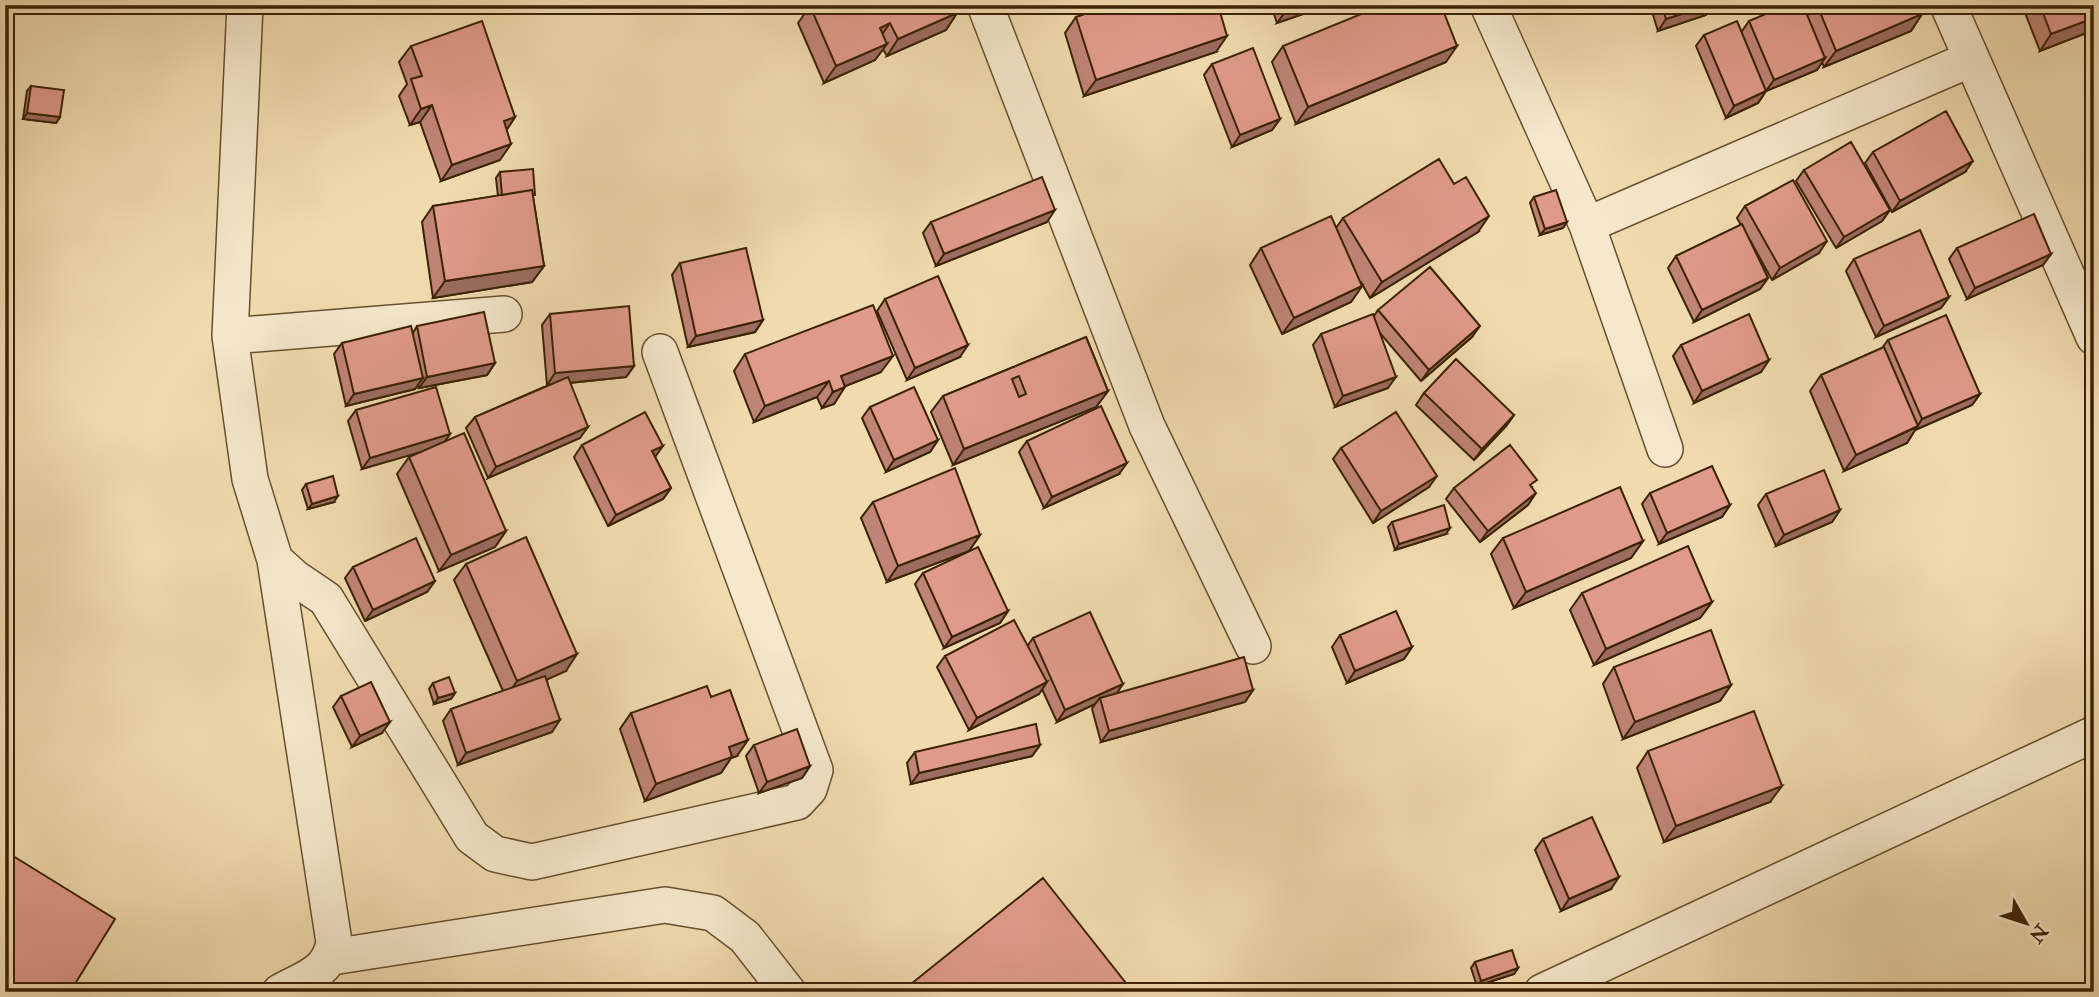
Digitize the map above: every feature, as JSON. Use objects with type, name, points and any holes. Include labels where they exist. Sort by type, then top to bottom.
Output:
[{"type":"street","points":[[245,5],[230,336],[250,479],[275,560],[334,942],[332,957],[323,968],[280,992]]},
{"type":"street","points":[[985,5],[1147,426],[1253,646]]},
{"type":"street","points":[[1488,5],[1587,225],[1665,449]]},
{"type":"street","points":[[1948,5],[2094,337]]},
{"type":"street","points":[[1587,225],[1971,59]]},
{"type":"street","points":[[230,336],[504,314]]},
{"type":"street","points":[[275,560],[295,578],[326,599],[472,837],[495,854],[532,862],[797,802],[808,789],[815,770],[660,352]]},
{"type":"street","points":[[1542,992],[2094,734]]},
{"type":"street","points":[[332,957],[665,905],[713,913],[745,937],[788,992]]},
{"type":"building","points":[[954,5],[957,13],[898,39],[890,23],[880,28],[887,44],[836,66],[810,6]]},
{"type":"building","points":[[1111,5],[1218,5],[1227,36],[1096,80],[1076,17]]},
{"type":"building","points":[[1383,5],[1441,5],[1457,46],[1308,107],[1283,46]]},
{"type":"building","points":[[1662,5],[1709,5],[1666,19]]},
{"type":"building","points":[[1787,5],[1803,5],[1825,58],[1774,80],[1749,21]]},
{"type":"building","points":[[1817,5],[1918,5],[1922,14],[1836,51]]},
{"type":"building","points":[[2040,5],[2094,5],[2094,18],[2051,34]]},
{"type":"building","points":[[482,21],[515,117],[504,121],[511,144],[452,165],[432,105],[421,109],[411,79],[422,76],[411,46]]},
{"type":"building","points":[[1737,21],[1766,91],[1734,106],[1704,35]]},
{"type":"building","points":[[1253,48],[1280,119],[1240,135],[1212,64]]},
{"type":"building","points":[[31,86],[64,90],[60,117],[27,113]]},
{"type":"building","points":[[1946,111],[1973,161],[1900,201],[1873,152]]},
{"type":"building","points":[[1851,142],[1890,210],[1844,237],[1804,170]]},
{"type":"building","points":[[1439,159],[1454,184],[1466,177],[1489,216],[1382,282],[1343,218]]},
{"type":"building","points":[[533,169],[535,195],[532,190],[502,195],[500,172]]},
{"type":"building","points":[[1042,177],[1055,210],[944,254],[931,222]]},
{"type":"building","points":[[1793,180],[1827,241],[1780,268],[1745,206]]},
{"type":"building","points":[[532,190],[544,266],[445,281],[433,206]]},
{"type":"building","points":[[1556,190],[1567,222],[1545,229],[1534,197]]},
{"type":"building","points":[[2034,214],[2051,254],[1975,288],[1957,248]]},
{"type":"building","points":[[1331,216],[1362,286],[1294,318],[1261,248]]},
{"type":"building","points":[[1742,224],[1768,278],[1702,310],[1676,256]]},
{"type":"building","points":[[1920,230],[1949,297],[1884,326],[1854,259]]},
{"type":"building","points":[[746,248],[763,320],[696,336],[680,263]]},
{"type":"building","points":[[1430,267],[1480,326],[1429,370],[1378,310]]},
{"type":"building","points":[[938,276],[968,345],[915,368],[885,299]]},
{"type":"building","points":[[873,305],[893,356],[841,376],[845,387],[833,392],[829,381],[765,406],[745,354]]},
{"type":"building","points":[[629,306],[634,366],[555,373],[550,314]]},
{"type":"building","points":[[484,312],[495,363],[427,377],[417,326]]},
{"type":"building","points":[[1373,314],[1396,377],[1343,396],[1321,334]]},
{"type":"building","points":[[1749,314],[1769,360],[1702,391],[1681,345]]},
{"type":"building","points":[[1946,315],[1980,394],[1922,419],[1888,340]]},
{"type":"building","points":[[411,326],[423,378],[354,394],[342,343]]},
{"type":"building","points":[[1086,337],[1108,391],[964,449],[943,396]],"holes":[[[1019,376],[1026,394],[1019,397],[1012,379]]]},
{"type":"building","points":[[1884,347],[1918,426],[1856,455],[1821,375]]},
{"type":"building","points":[[1456,359],[1514,415],[1482,449],[1424,393]]},
{"type":"building","points":[[568,377],[588,427],[496,467],[475,417]]},
{"type":"building","points":[[436,387],[450,434],[370,458],[356,410]]},
{"type":"building","points":[[914,387],[938,440],[894,460],[870,407]]},
{"type":"building","points":[[1101,406],[1127,463],[1052,497],[1027,441]]},
{"type":"building","points":[[645,412],[663,446],[652,451],[671,488],[616,515],[582,445]]},
{"type":"building","points":[[1396,412],[1437,476],[1381,511],[1341,448]]},
{"type":"building","points":[[464,433],[506,531],[451,555],[409,457]]},
{"type":"building","points":[[1510,445],[1537,480],[1530,485],[1536,493],[1488,531],[1454,488]]},
{"type":"building","points":[[1712,466],[1730,505],[1667,533],[1650,493]]},
{"type":"building","points":[[955,468],[980,535],[898,566],[873,502]]},
{"type":"building","points":[[1824,470],[1840,510],[1784,535],[1766,494]]},
{"type":"building","points":[[333,476],[338,496],[312,504],[306,484]]},
{"type":"building","points":[[1620,487],[1643,541],[1526,592],[1503,538]]},
{"type":"building","points":[[1444,505],[1450,528],[1399,544],[1392,522]]},
{"type":"building","points":[[526,537],[577,654],[517,681],[466,564]]},
{"type":"building","points":[[416,538],[435,581],[373,610],[353,567]]},
{"type":"building","points":[[1688,546],[1712,602],[1606,649],[1582,593]]},
{"type":"building","points":[[978,547],[1008,611],[952,637],[923,573]]},
{"type":"building","points":[[1396,611],[1412,647],[1355,671],[1340,635]]},
{"type":"building","points":[[1090,612],[1123,684],[1065,710],[1033,638]]},
{"type":"building","points":[[1014,620],[1047,682],[977,718],[945,656]]},
{"type":"building","points":[[1711,630],[1731,685],[1635,722],[1614,667]]},
{"type":"building","points":[[1244,657],[1253,690],[1109,731],[1100,698]]},
{"type":"building","points":[[545,676],[560,720],[466,753],[451,709]]},
{"type":"building","points":[[449,677],[455,693],[438,698],[433,683]]},
{"type":"building","points":[[371,682],[390,722],[360,736],[341,696]]},
{"type":"building","points":[[707,686],[711,697],[730,690],[748,740],[729,747],[732,757],[656,784],[631,713]]},
{"type":"building","points":[[1754,711],[1782,786],[1676,826],[1648,751]]},
{"type":"building","points":[[1036,724],[1040,745],[919,773],[915,752]]},
{"type":"building","points":[[797,729],[810,766],[767,782],[754,745]]},
{"type":"building","points":[[1592,817],[1619,877],[1569,899],[1543,839]]},
{"type":"building","points":[[5,851],[115,919],[70,992],[5,992]]},
{"type":"building","points":[[1043,878],[1133,992],[901,992]]},
{"type":"building","points":[[1512,950],[1518,968],[1481,981],[1475,962]]}]
